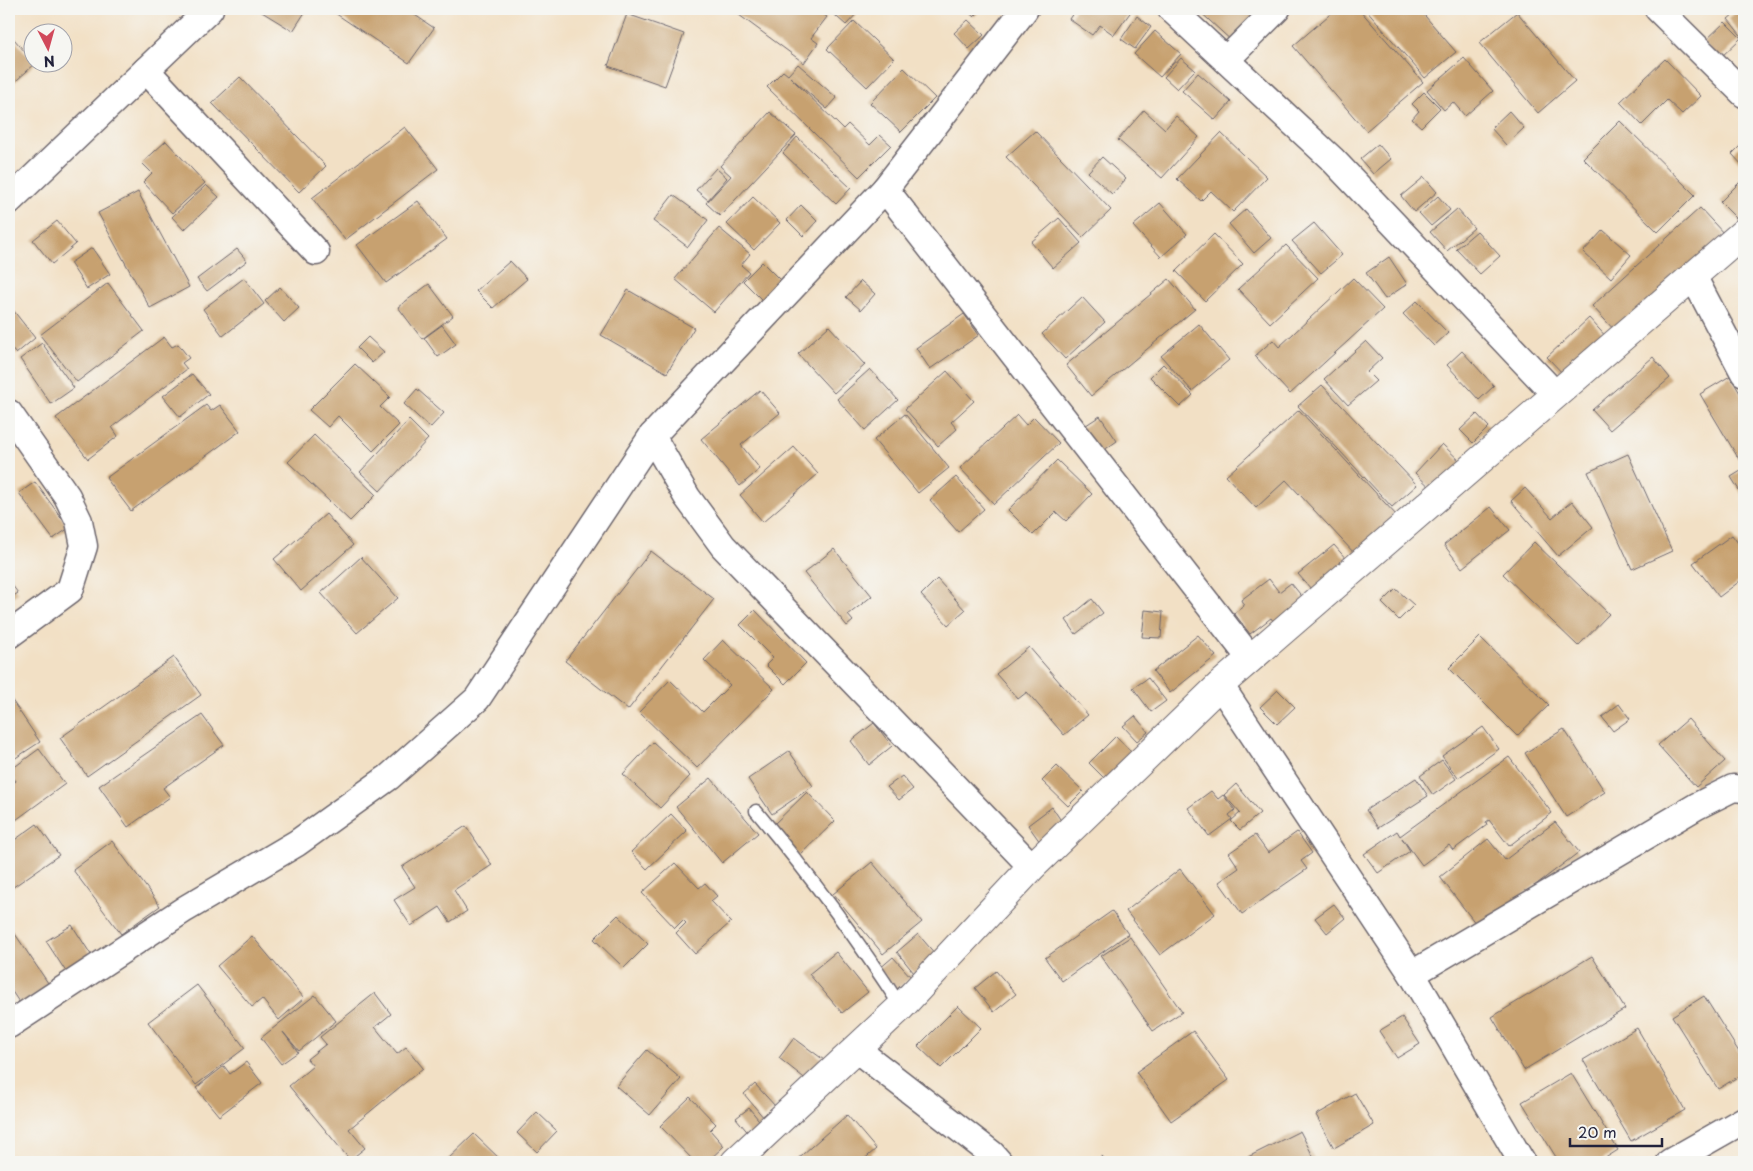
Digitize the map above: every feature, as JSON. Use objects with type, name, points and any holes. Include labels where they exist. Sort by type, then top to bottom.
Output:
[{"type":"main road","points":[[735,1162],[901,1008],[1032,867],[1220,685],[1744,232]]},
{"type":"street","points":[[9,201],[210,9]]},
{"type":"street","points":[[9,1025],[186,909],[297,843],[389,777],[478,699],[652,436],[885,189],[1025,9]]},
{"type":"street","points":[[1171,9],[1332,159],[1555,394]]},
{"type":"street","points":[[1226,60],[1277,9]]},
{"type":"street","points":[[1658,9],[1744,94]]},
{"type":"street","points":[[146,70],[316,252]]},
{"type":"street","points":[[885,189],[1250,658]]},
{"type":"street","points":[[1693,276],[1744,373]]},
{"type":"street","points":[[9,413],[67,496],[79,521],[84,546],[70,590],[9,635]]},
{"type":"street","points":[[652,436],[687,498],[723,546],[1032,867]]},
{"type":"street","points":[[1220,685],[1412,974],[1522,1162]]},
{"type":"street","points":[[1412,974],[1697,806],[1734,788],[1744,789]]},
{"type":"street","points":[[856,1049],[992,1154],[999,1162]]},
{"type":"street","points":[[1670,1162],[1744,1120]]},
{"type":"lane","points":[[756,811],[821,890],[864,948],[901,1008]]},
{"type":"building","points":[[257,9],[307,9],[293,31]]},
{"type":"building","points":[[329,9],[406,9],[434,28],[409,63]]},
{"type":"building","points":[[737,9],[816,9],[827,17],[811,38],[818,43],[804,63],[735,12]]},
{"type":"building","points":[[828,9],[861,9],[846,25]]},
{"type":"building","points":[[965,9],[982,9],[974,17]]},
{"type":"building","points":[[1076,9],[1132,10],[1114,35],[1100,25],[1092,35],[1069,19]]},
{"type":"building","points":[[1197,9],[1249,9],[1258,17],[1234,43]]},
{"type":"building","points":[[1336,9],[1359,9],[1423,82],[1366,131],[1293,46]]},
{"type":"building","points":[[1365,9],[1419,9],[1456,52],[1425,78]]},
{"type":"building","points":[[1740,9],[1744,9],[1744,39],[1728,19]]},
{"type":"building","points":[[1517,12],[1575,81],[1538,113],[1479,43]]},
{"type":"building","points":[[627,14],[684,34],[665,86],[608,66]]},
{"type":"building","points":[[1137,16],[1151,27],[1135,49],[1121,39]]},
{"type":"building","points":[[968,20],[984,35],[969,49],[954,33]]},
{"type":"building","points":[[854,21],[894,59],[867,87],[827,49]]},
{"type":"building","points":[[1725,22],[1741,38],[1719,59],[1703,43]]},
{"type":"building","points":[[1155,31],[1181,54],[1160,77],[1134,54]]},
{"type":"building","points":[[9,33],[22,48],[22,72],[26,72],[9,87]]},
{"type":"building","points":[[1181,58],[1195,70],[1177,89],[1164,77]]},
{"type":"building","points":[[1464,58],[1493,91],[1465,116],[1453,102],[1444,110],[1427,90]]},
{"type":"building","points":[[1665,59],[1701,96],[1682,114],[1667,100],[1642,125],[1620,102]]},
{"type":"building","points":[[798,64],[837,98],[827,109],[790,77],[843,129],[848,124],[870,145],[880,135],[891,145],[859,177],[767,87],[783,71],[788,75]]},
{"type":"building","points":[[904,68],[935,98],[901,132],[870,103]]},
{"type":"building","points":[[1198,73],[1231,102],[1215,120],[1182,91]]},
{"type":"building","points":[[240,77],[326,166],[299,192],[212,103]]},
{"type":"building","points":[[1424,92],[1440,108],[1421,127],[1412,119],[1419,111],[1412,104]]},
{"type":"building","points":[[1144,110],[1165,129],[1176,116],[1199,137],[1162,178],[1118,140]]},
{"type":"building","points":[[1509,111],[1524,128],[1506,145],[1491,128]]},
{"type":"building","points":[[770,112],[796,135],[720,216],[706,203],[731,176],[720,166]]},
{"type":"building","points":[[1620,121],[1695,195],[1658,232],[1583,158]]},
{"type":"building","points":[[405,127],[438,169],[345,240],[312,198]]},
{"type":"building","points":[[1035,131],[1111,210],[1083,237],[1006,157]]},
{"type":"building","points":[[1221,133],[1267,177],[1233,212],[1211,191],[1201,201],[1177,179]]},
{"type":"building","points":[[797,137],[851,188],[836,204],[783,153]]},
{"type":"building","points":[[166,141],[205,183],[172,213],[143,182],[152,173],[142,163]]},
{"type":"building","points":[[1744,142],[1744,167],[1732,154]]},
{"type":"building","points":[[1378,144],[1391,159],[1373,174],[1360,159]]},
{"type":"building","points":[[1102,157],[1126,179],[1112,194],[1088,172]]},
{"type":"building","points":[[716,168],[727,178],[708,200],[696,190]]},
{"type":"building","points":[[1424,177],[1437,192],[1414,212],[1401,196]]},
{"type":"building","points":[[1744,178],[1744,220],[1741,223],[1720,202]]},
{"type":"building","points":[[206,185],[219,197],[184,230],[172,217]]},
{"type":"building","points":[[138,192],[189,287],[150,308],[98,213]]},
{"type":"building","points":[[673,195],[708,220],[688,247],[653,221]]},
{"type":"building","points":[[1438,196],[1450,210],[1431,226],[1419,213]]},
{"type":"building","points":[[753,197],[780,223],[754,250],[727,224]]},
{"type":"building","points":[[418,201],[447,239],[386,283],[357,245]]},
{"type":"building","points":[[1160,203],[1187,234],[1161,257],[1133,226]]},
{"type":"building","points":[[801,205],[817,221],[803,236],[787,220]]},
{"type":"building","points":[[1700,208],[1725,235],[1617,333],[1592,306]]},
{"type":"building","points":[[1246,209],[1271,238],[1254,253],[1229,224]]},
{"type":"building","points":[[1457,209],[1474,228],[1447,251],[1430,232]]},
{"type":"building","points":[[1059,218],[1081,243],[1053,268],[1031,242]]},
{"type":"building","points":[[57,221],[76,244],[52,264],[33,240]]},
{"type":"building","points":[[1314,223],[1342,255],[1321,273],[1292,241]]},
{"type":"building","points":[[719,228],[750,254],[741,265],[749,272],[714,312],[675,279]]},
{"type":"building","points":[[1603,230],[1631,255],[1611,278],[1583,252]]},
{"type":"building","points":[[1477,231],[1500,256],[1480,274],[1456,249]]},
{"type":"building","points":[[1214,234],[1243,264],[1205,301],[1176,271]]},
{"type":"building","points":[[1286,245],[1318,278],[1270,323],[1238,289]]},
{"type":"building","points":[[92,248],[110,274],[87,289],[70,263]]},
{"type":"building","points":[[237,249],[247,261],[207,291],[197,279]]},
{"type":"building","points":[[1389,257],[1407,284],[1385,299],[1366,273]]},
{"type":"building","points":[[510,261],[527,279],[493,308],[476,291]]},
{"type":"building","points":[[762,262],[785,285],[766,304],[743,281]]},
{"type":"building","points":[[244,278],[264,304],[223,336],[203,309]]},
{"type":"building","points":[[1353,278],[1383,309],[1290,394],[1255,356],[1273,340],[1279,347]]},
{"type":"building","points":[[1169,279],[1195,309],[1091,396],[1066,365]]},
{"type":"building","points":[[861,281],[875,294],[861,310],[846,297]]},
{"type":"building","points":[[108,283],[144,331],[77,382],[40,335]]},
{"type":"building","points":[[429,284],[453,316],[422,339],[398,307]]},
{"type":"building","points":[[280,287],[299,308],[284,322],[265,301]]},
{"type":"building","points":[[628,290],[694,328],[667,373],[601,335]]},
{"type":"building","points":[[1082,297],[1105,322],[1065,359],[1042,334]]},
{"type":"building","points":[[1417,301],[1448,333],[1434,346],[1403,314]]},
{"type":"building","points":[[9,305],[35,338],[16,354],[9,346]]},
{"type":"building","points":[[964,314],[979,335],[930,369],[916,348]]},
{"type":"building","points":[[1589,318],[1609,340],[1567,378],[1547,357]]},
{"type":"building","points":[[1199,324],[1229,360],[1192,391],[1161,356]]},
{"type":"building","points":[[442,325],[456,344],[438,357],[424,338]]},
{"type":"building","points":[[829,326],[865,365],[834,393],[798,354]]},
{"type":"building","points":[[164,337],[172,347],[178,344],[189,358],[182,363],[187,369],[112,427],[118,436],[88,459],[56,418]]},
{"type":"building","points":[[368,337],[384,352],[372,363],[357,348]]},
{"type":"building","points":[[1366,341],[1382,358],[1367,372],[1376,381],[1348,405],[1324,379]]},
{"type":"building","points":[[42,343],[74,388],[51,404],[20,359]]},
{"type":"building","points":[[1462,351],[1494,386],[1479,400],[1447,365]]},
{"type":"building","points":[[1653,357],[1670,378],[1610,430],[1592,410]]},
{"type":"building","points":[[355,364],[390,397],[380,407],[399,425],[373,451],[338,416],[328,427],[309,410]]},
{"type":"building","points":[[1163,364],[1193,395],[1180,407],[1150,377]]},
{"type":"building","points":[[870,369],[898,400],[865,430],[837,399]]},
{"type":"building","points":[[947,371],[974,401],[951,422],[957,429],[938,446],[905,409]]},
{"type":"building","points":[[192,374],[209,394],[180,417],[163,396]]},
{"type":"building","points":[[1730,376],[1744,400],[1744,459],[1740,461],[1700,394]]},
{"type":"building","points":[[1322,385],[1417,485],[1392,507],[1298,406]]},
{"type":"building","points":[[417,389],[444,413],[430,428],[404,404]]},
{"type":"building","points":[[760,390],[780,413],[741,445],[760,469],[740,486],[701,439]]},
{"type":"building","points":[[206,405],[211,411],[220,405],[240,431],[131,511],[106,478]]},
{"type":"building","points":[[1299,410],[1397,516],[1355,554],[1286,480],[1256,508],[1226,476]]},
{"type":"building","points":[[905,414],[949,468],[918,493],[874,440]]},
{"type":"building","points":[[1477,414],[1489,427],[1473,443],[1460,430]]},
{"type":"building","points":[[1017,415],[1026,425],[1034,417],[1059,443],[994,504],[960,468]]},
{"type":"building","points":[[1100,416],[1117,441],[1097,455],[1080,429]]},
{"type":"building","points":[[409,420],[428,439],[380,491],[360,472]]},
{"type":"building","points":[[314,435],[376,495],[350,521],[288,462]]},
{"type":"building","points":[[1442,444],[1463,464],[1436,493],[1415,473]]},
{"type":"building","points":[[794,447],[818,474],[763,522],[740,495]]},
{"type":"building","points":[[1628,454],[1672,551],[1632,569],[1588,472]]},
{"type":"building","points":[[1057,460],[1092,494],[1066,521],[1056,512],[1033,535],[1008,510]]},
{"type":"building","points":[[1744,469],[1744,498],[1731,477]]},
{"type":"building","points":[[956,477],[984,509],[958,532],[930,500]]},
{"type":"building","points":[[35,482],[69,528],[53,539],[19,493]]},
{"type":"building","points":[[1525,488],[1552,518],[1572,501],[1593,527],[1558,556],[1511,501]]},
{"type":"building","points":[[1491,507],[1510,530],[1462,568],[1444,545]]},
{"type":"building","points":[[326,514],[353,545],[301,591],[274,559]]},
{"type":"building","points":[[1732,535],[1744,551],[1744,587],[1740,581],[1719,597],[1693,563]]},
{"type":"building","points":[[1534,542],[1609,614],[1578,646],[1503,574]]},
{"type":"building","points":[[1334,545],[1354,568],[1318,597],[1298,574]]},
{"type":"building","points":[[834,549],[872,596],[848,615],[853,621],[847,626],[804,573]]},
{"type":"building","points":[[651,551],[714,599],[628,710],[565,661]]},
{"type":"building","points":[[361,557],[398,598],[357,633],[321,593]]},
{"type":"building","points":[[937,579],[965,610],[948,625],[921,595]]},
{"type":"building","points":[[1269,579],[1279,592],[1291,583],[1309,605],[1279,629],[1271,618],[1250,634],[1234,613],[1244,606],[1241,600]]},
{"type":"building","points":[[9,581],[18,593],[9,599]]},
{"type":"building","points":[[1396,589],[1414,605],[1399,620],[1382,603]]},
{"type":"building","points":[[1092,599],[1103,613],[1076,634],[1066,620]]},
{"type":"building","points":[[755,610],[806,663],[785,684],[766,665],[773,658],[740,625]]},
{"type":"building","points":[[1145,610],[1163,612],[1161,638],[1142,637]]},
{"type":"building","points":[[1198,635],[1216,656],[1170,693],[1153,671]]},
{"type":"building","points":[[1480,637],[1549,705],[1517,736],[1449,668]]},
{"type":"building","points":[[723,640],[774,689],[697,768],[639,712],[670,680],[703,712],[730,685],[704,660]]},
{"type":"building","points":[[1029,647],[1088,715],[1064,735],[1027,692],[1018,699],[996,674]]},
{"type":"building","points":[[174,657],[201,695],[87,776],[60,738]]},
{"type":"building","points":[[1148,678],[1166,701],[1151,712],[1133,688]]},
{"type":"building","points":[[1278,690],[1295,707],[1277,724],[1260,707]]},
{"type":"building","points":[[9,696],[40,742],[14,759],[9,751]]},
{"type":"building","points":[[1619,704],[1630,719],[1613,731],[1602,717]]},
{"type":"building","points":[[202,715],[224,745],[163,788],[170,797],[128,827],[99,786]]},
{"type":"building","points":[[1135,716],[1148,732],[1137,741],[1123,726]]},
{"type":"building","points":[[1688,719],[1725,761],[1696,787],[1658,745]]},
{"type":"building","points":[[874,723],[892,746],[869,765],[851,741]]},
{"type":"building","points":[[1483,727],[1499,749],[1458,778],[1442,756]]},
{"type":"building","points":[[1564,729],[1605,792],[1566,817],[1525,753]]},
{"type":"building","points":[[1116,736],[1133,754],[1106,780],[1089,763]]},
{"type":"building","points":[[653,742],[690,776],[660,808],[623,774]]},
{"type":"building","points":[[39,749],[65,784],[9,825],[9,786],[16,781],[9,771]]},
{"type":"building","points":[[789,751],[813,786],[772,814],[748,779]]},
{"type":"building","points":[[1509,757],[1552,813],[1509,846],[1489,820],[1486,822],[1487,825],[1453,850],[1449,845],[1422,865],[1402,838],[1410,851],[1378,873],[1364,854],[1397,831],[1400,836]]},
{"type":"building","points":[[1442,760],[1456,779],[1433,795],[1420,776]]},
{"type":"building","points":[[1057,766],[1083,791],[1068,806],[1042,781]]},
{"type":"building","points":[[902,776],[913,789],[899,800],[887,787]]},
{"type":"building","points":[[711,778],[758,833],[722,863],[676,807]]},
{"type":"building","points":[[1416,778],[1428,796],[1378,828],[1366,810]]},
{"type":"building","points":[[1236,784],[1260,813],[1240,830],[1231,821],[1240,813],[1224,795]]},
{"type":"building","points":[[1211,791],[1218,799],[1223,795],[1235,810],[1229,815],[1232,819],[1209,836],[1188,808]]},
{"type":"building","points":[[807,792],[835,821],[799,856],[771,827]]},
{"type":"building","points":[[1052,807],[1064,825],[1040,842],[1028,825]]},
{"type":"building","points":[[671,814],[687,831],[647,869],[631,852]]},
{"type":"building","points":[[1555,822],[1579,852],[1479,928],[1440,877],[1488,839],[1505,860]]},
{"type":"building","points":[[37,824],[59,855],[9,890],[9,844]]},
{"type":"building","points":[[466,826],[492,865],[454,890],[467,911],[450,922],[440,907],[411,926],[394,900],[415,887],[402,867]]},
{"type":"building","points":[[1297,832],[1312,853],[1301,861],[1307,869],[1242,914],[1219,882],[1239,868],[1229,853],[1255,835],[1268,853]]},
{"type":"building","points":[[112,841],[160,906],[121,934],[73,870]]},
{"type":"building","points":[[872,862],[922,922],[883,954],[833,894]]},
{"type":"building","points":[[675,863],[699,888],[705,883],[717,896],[711,901],[731,922],[695,954],[676,933],[686,923],[683,920],[675,928],[642,893]]},
{"type":"building","points":[[1180,869],[1215,914],[1160,955],[1126,911]]},
{"type":"building","points":[[1334,904],[1345,918],[1327,933],[1315,918]]},
{"type":"building","points":[[1112,911],[1128,934],[1062,981],[1045,958]]},
{"type":"building","points":[[618,915],[648,944],[624,968],[594,939]]},
{"type":"building","points":[[9,925],[50,986],[21,1005],[9,987]]},
{"type":"building","points":[[72,925],[97,964],[72,981],[46,941]]},
{"type":"building","points":[[918,934],[936,955],[914,973],[897,952]]},
{"type":"building","points":[[252,936],[304,998],[279,1020],[262,999],[252,1007],[217,966]]},
{"type":"building","points":[[1130,937],[1182,1012],[1153,1031],[1101,956]]},
{"type":"building","points":[[836,952],[868,992],[842,1013],[809,974]]},
{"type":"building","points":[[1592,956],[1625,1009],[1524,1070],[1492,1017]]},
{"type":"building","points":[[893,957],[911,977],[897,989],[879,969]]},
{"type":"building","points":[[996,971],[1016,994],[994,1012],[975,988]]},
{"type":"building","points":[[197,985],[245,1048],[196,1085],[148,1022]]},
{"type":"building","points":[[375,993],[391,1014],[375,1027],[397,1054],[406,1047],[423,1068],[349,1129],[365,1148],[350,1160],[289,1086],[313,1066],[307,1059],[326,1044],[320,1037]]},
{"type":"building","points":[[315,995],[336,1021],[299,1051],[283,1032],[298,1052],[281,1064],[261,1038]]},
{"type":"building","points":[[1704,996],[1744,1060],[1744,1073],[1718,1089],[1672,1016]]},
{"type":"building","points":[[958,1006],[981,1028],[941,1068],[918,1046]]},
{"type":"building","points":[[1402,1017],[1420,1044],[1397,1058],[1379,1031]]},
{"type":"building","points":[[1637,1028],[1685,1110],[1631,1141],[1583,1060]]},
{"type":"building","points":[[1193,1031],[1229,1080],[1171,1121],[1136,1072]]},
{"type":"building","points":[[794,1038],[824,1060],[808,1081],[779,1058]]},
{"type":"building","points":[[647,1050],[681,1079],[650,1115],[616,1086]]},
{"type":"building","points":[[246,1062],[262,1083],[219,1116],[196,1088],[224,1066],[230,1074]]},
{"type":"building","points":[[1571,1073],[1618,1150],[1599,1162],[1559,1162],[1522,1102]]},
{"type":"building","points":[[755,1084],[776,1107],[764,1118],[744,1094]]},
{"type":"building","points":[[1355,1093],[1374,1125],[1334,1148],[1316,1115]]},
{"type":"building","points":[[690,1097],[716,1124],[710,1130],[724,1146],[707,1162],[695,1162],[660,1126]]},
{"type":"building","points":[[749,1108],[763,1125],[750,1135],[736,1118]]},
{"type":"building","points":[[537,1112],[557,1131],[537,1152],[517,1133]]},
{"type":"building","points":[[847,1115],[876,1149],[861,1162],[794,1162]]},
{"type":"building","points":[[1300,1131],[1316,1162],[1251,1162],[1248,1157]]},
{"type":"building","points":[[474,1134],[503,1162],[445,1162]]},
{"type":"building","points":[[1102,1156],[1108,1162],[1095,1162]]}]
